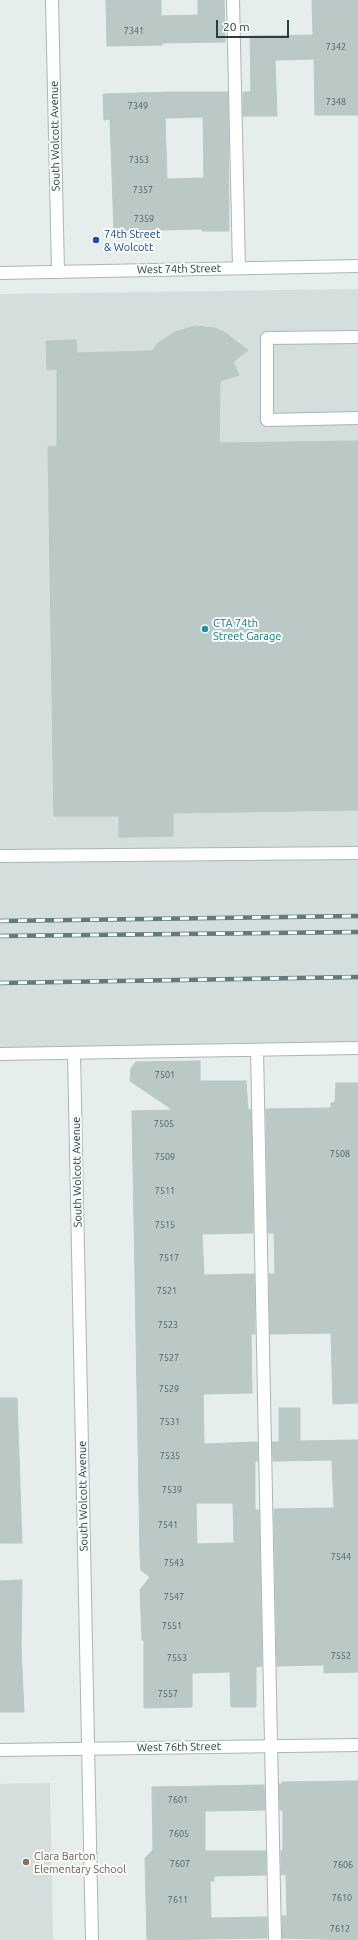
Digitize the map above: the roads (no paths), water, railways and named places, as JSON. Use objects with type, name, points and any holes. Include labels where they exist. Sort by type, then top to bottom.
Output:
[{"type":"street","name":"South Wolcott Avenue","points":[[52,0],[58,272]]},
{"type":"street","points":[[233,0],[239,268]]},
{"type":"street","name":"West 74th Street","points":[[0,273],[358,266]]},
{"type":"street","points":[[358,337],[267,338],[267,420],[358,418]]},
{"type":"street","points":[[0,856],[358,853]]},
{"type":"street","points":[[0,1054],[358,1048]]},
{"type":"street","points":[[257,1050],[275,1940]]},
{"type":"street","name":"South Wolcott Avenue","points":[[74,1053],[92,1940]]},
{"type":"street","name":"West 76th Street","points":[[0,1750],[358,1745]]},
{"type":"railway","points":[[0,921],[358,916]]},
{"type":"railway","points":[[0,936],[358,932]]},
{"type":"railway","points":[[0,983],[358,977]]},
{"type":"place","name":"74th Street & Wolcott","points":[[96,240]]},
{"type":"place","name":"CTA 74th Street Garage","points":[[205,629]]},
{"type":"place","name":"Clara Barton Elementary School","points":[[26,1862]]}]
